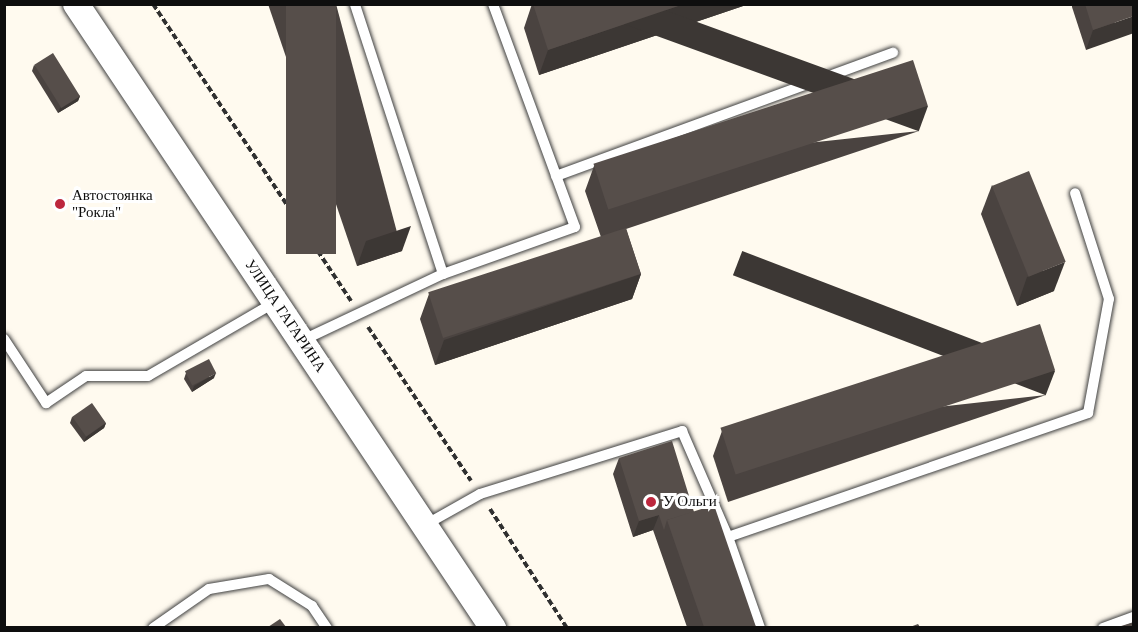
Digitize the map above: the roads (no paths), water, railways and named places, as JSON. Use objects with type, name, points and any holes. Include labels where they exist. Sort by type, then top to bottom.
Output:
[{"type":"street","name":"УЛИЦА ГАГАРИНА","points":[[76,4],[494,627]]},
{"type":"lane","points":[[356,4],[443,273]]},
{"type":"lane","points":[[301,340],[443,273],[575,227],[493,4]]},
{"type":"lane","points":[[556,176],[893,53]]},
{"type":"lane","points":[[729,537],[1088,413],[1109,299],[1075,193]]},
{"type":"lane","points":[[4,339],[46,403],[86,376],[148,376],[275,302]]},
{"type":"lane","points":[[425,525],[480,494],[682,431],[729,537],[760,627]]},
{"type":"lane","points":[[153,627],[209,589],[269,579],[312,606],[327,627]]},
{"type":"lane","points":[[1103,627],[1134,617]]},
{"type":"place","name":"Автостоянка \"Рокла\"","points":[[60,204]]},
{"type":"place","name":"У Ольги","points":[[651,502]]}]
